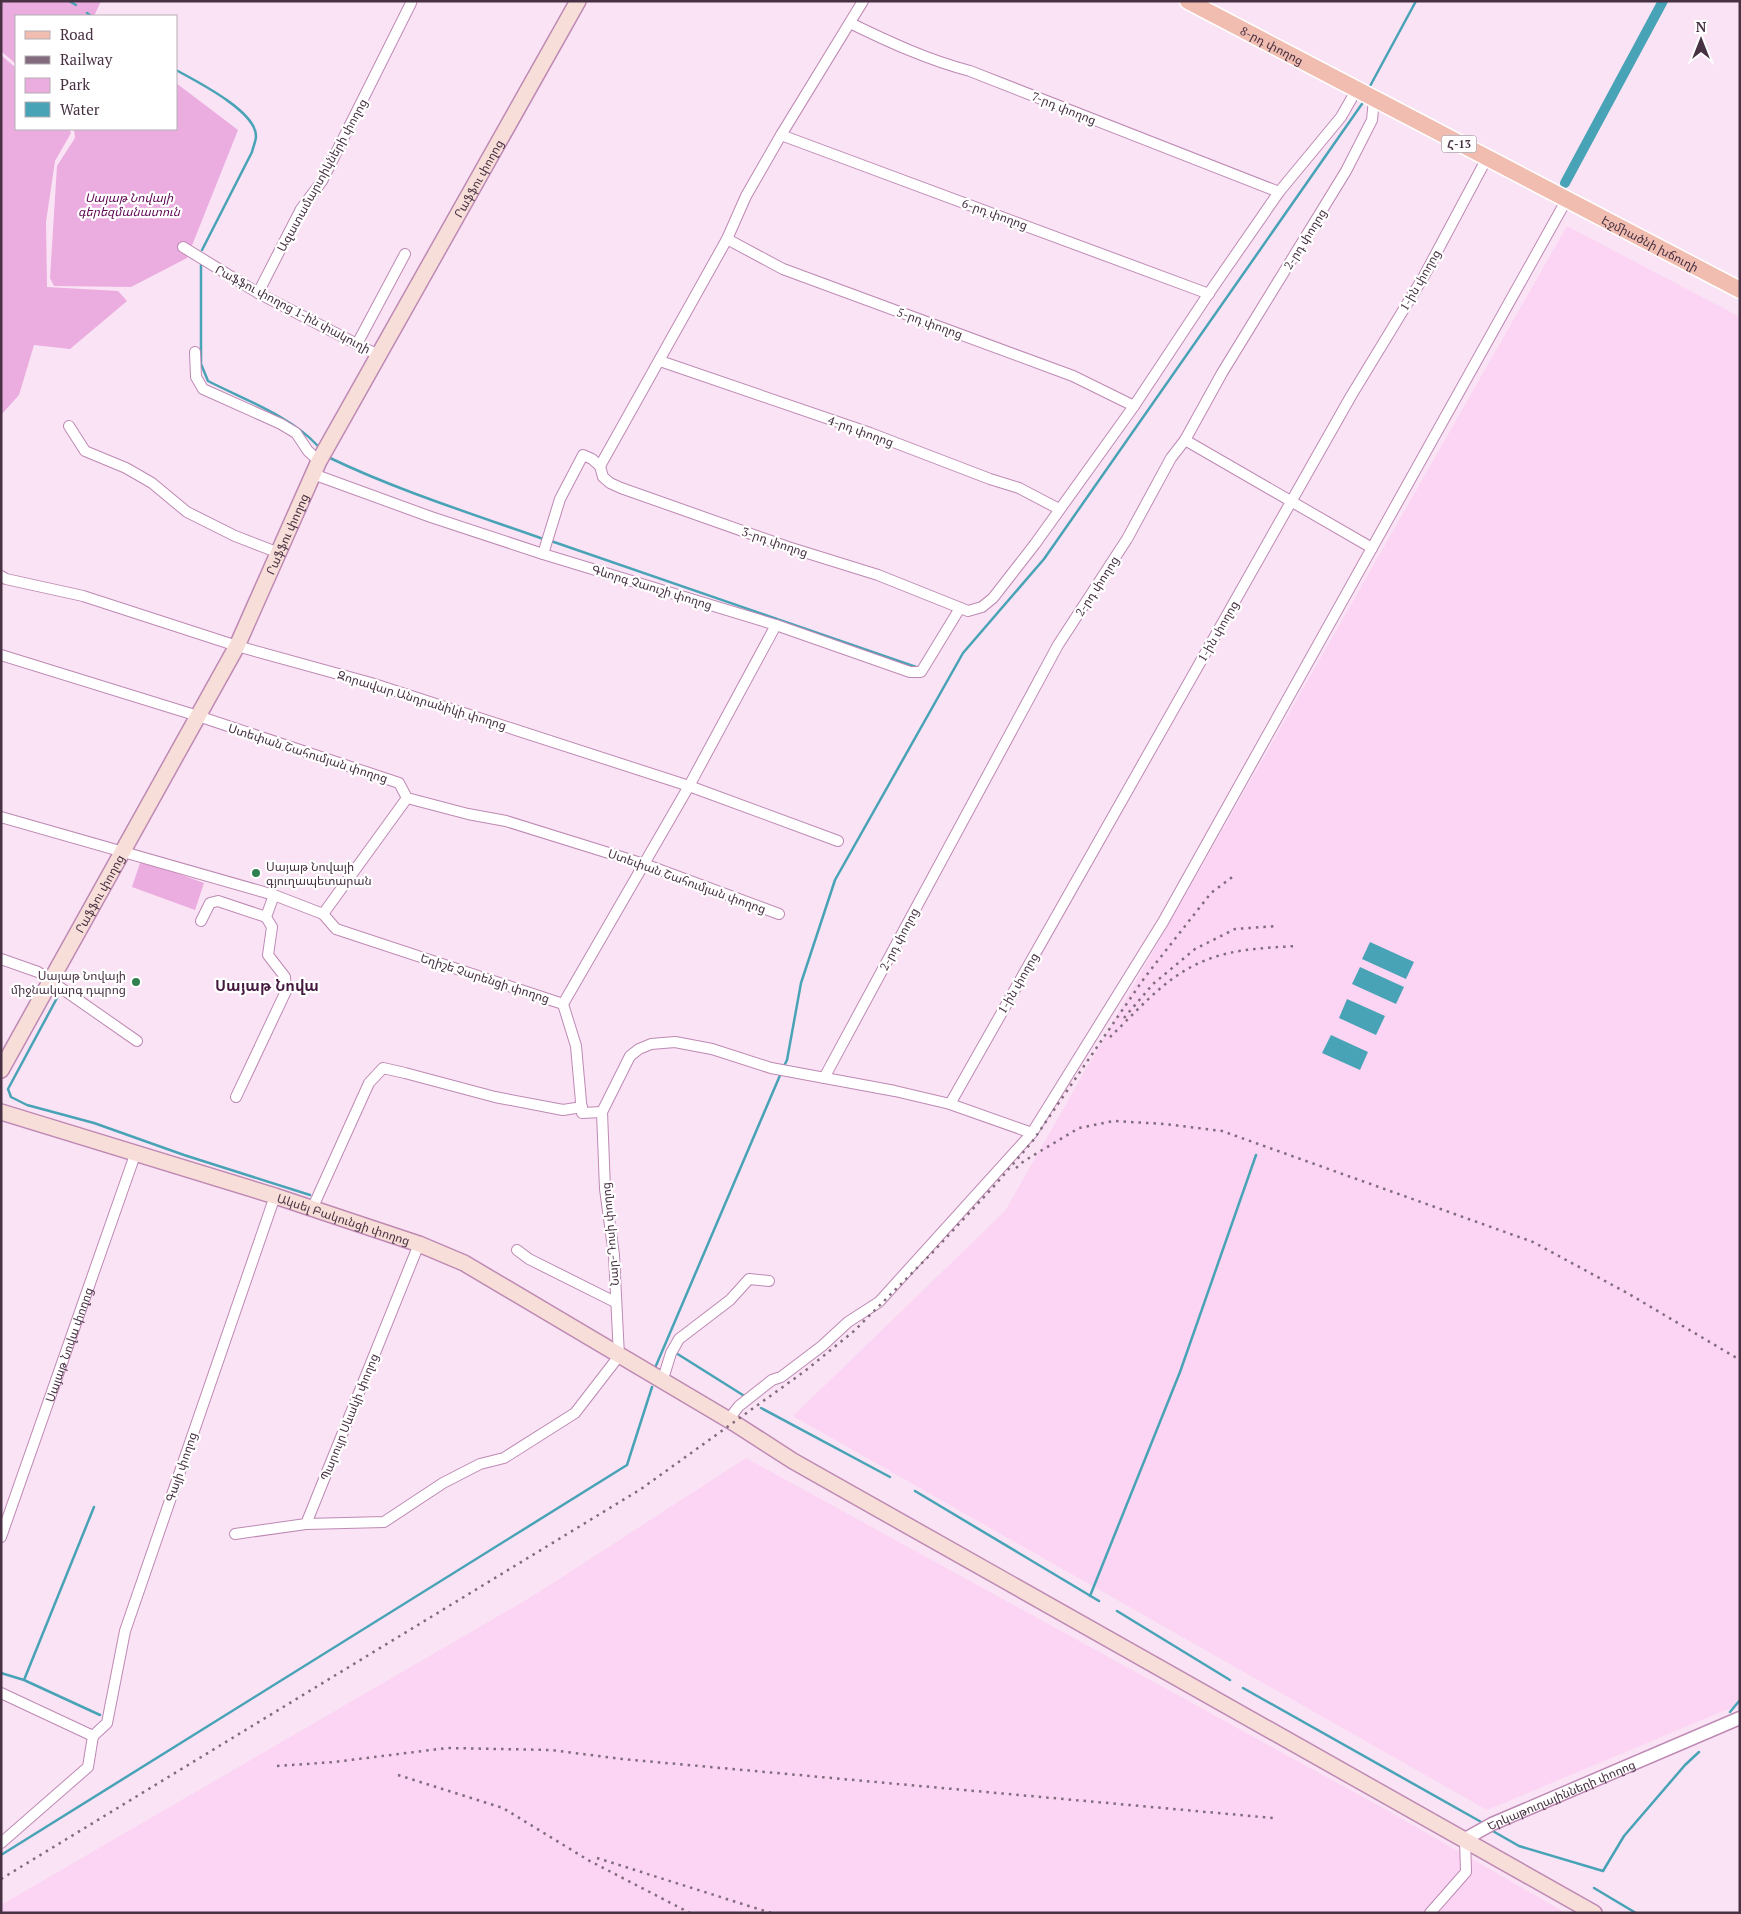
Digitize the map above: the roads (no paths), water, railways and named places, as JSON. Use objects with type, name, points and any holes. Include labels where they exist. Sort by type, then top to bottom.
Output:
[{"type":"main road","name":"Րաֆֆու փողոց","points":[[1,1070],[237,646],[316,468],[578,1]]},
{"type":"main road","name":"8-րդ փողոց","points":[[1188,1],[1357,90]]},
{"type":"main road","name":"Հ-13","points":[[1357,90],[1565,198]]},
{"type":"main road","name":"Էջմիածնի խճուղի","points":[[1565,198],[1740,290]]},
{"type":"main road","name":"Ակսել Բակունցի փողոց","points":[[1,1112],[274,1196],[419,1244],[464,1263],[728,1420],[793,1461],[1054,1609],[1472,1835]]},
{"type":"main road","points":[[1472,1835],[1594,1913]]},
{"type":"street","points":[[543,554],[560,499],[582,455],[592,459],[600,466],[631,407],[660,361],[727,239],[746,196],[863,1]]},
{"type":"street","name":"Ազատամարտիկների փողոց","points":[[258,293],[301,209],[322,181],[411,2]]},
{"type":"street","name":"7-րդ փողոց","points":[[850,23],[893,44],[942,64],[970,71],[1279,192]]},
{"type":"street","points":[[960,608],[968,611],[982,606],[993,598],[1035,544],[1134,406],[1279,192],[1341,117],[1357,90]]},
{"type":"street","name":"2-րդ փողոց","points":[[824,1078],[1058,645],[1127,539],[1171,458],[1185,440],[1222,373],[1346,171],[1372,120],[1374,99]]},
{"type":"street","name":"6-րդ փողոց","points":[[781,135],[1209,294]]},
{"type":"street","name":"1-ին փողոց","points":[[950,1104],[1351,396],[1424,276],[1487,158]]},
{"type":"street","points":[[728,1420],[739,1406],[772,1380],[781,1377],[822,1346],[848,1322],[879,1302],[1032,1133],[1163,922],[1565,198]]},
{"type":"street","name":"5-րդ փողոց","points":[[727,239],[784,269],[1073,376],[1134,406]]},
{"type":"street","name":"Րաֆֆու փողոց 1-ին փակուղի","points":[[183,247],[258,293],[378,355]]},
{"type":"street","points":[[357,344],[405,254]]},
{"type":"street","points":[[195,352],[196,377],[204,389],[281,424],[296,433],[316,468]]},
{"type":"street","name":"4-րդ փողոց","points":[[660,361],[1019,488],[1059,509]]},
{"type":"street","points":[[70,426],[85,451],[126,468],[152,483],[187,512],[235,536],[279,553]]},
{"type":"street","points":[[1185,440],[1372,548]]},
{"type":"street","name":"3-րդ փողոց","points":[[600,466],[603,477],[621,488],[788,547],[878,575],[960,608]]},
{"type":"street","name":"Գևորգ Չաուշի փողոց","points":[[316,468],[431,517],[543,554],[776,625],[910,672],[921,672],[960,608]]},
{"type":"street","name":"Զորավար Անդրանիկի փողոց","points":[[1,576],[83,596],[237,646],[371,683],[688,786],[838,841]]},
{"type":"street","points":[[564,1004],[688,786],[776,625]]},
{"type":"street","name":"Ստեփան Շահումյան փողոց","points":[[1,654],[198,716],[400,783],[408,798],[468,814],[506,821],[644,864],[779,914]]},
{"type":"street","points":[[323,914],[408,798]]},
{"type":"street","name":"Եղիշե Չարենցի փողոց","points":[[1,816],[274,894],[323,914],[336,929],[564,1004],[576,1046],[582,1107]]},
{"type":"street","points":[[266,917],[274,894]]},
{"type":"street","points":[[201,921],[210,903],[218,901],[266,917],[272,927],[268,955],[285,977],[286,990],[236,1097]]},
{"type":"street","points":[[1,959],[38,972],[137,1041]]},
{"type":"street","points":[[312,1209],[369,1083],[383,1068],[495,1097],[563,1110],[582,1107],[582,1113],[602,1112],[630,1056],[639,1049],[651,1044],[675,1042],[712,1049],[788,1072],[895,1091],[950,1104],[1032,1133]]},
{"type":"street","name":"Նար-Դոսի փողոց","points":[[602,1112],[605,1189],[614,1256],[619,1356]]},
{"type":"street","name":"Սայաթ Նովա փողոց","points":[[1,1537],[136,1152]]},
{"type":"street","name":"Գայի փողոց","points":[[93,1736],[107,1723],[125,1631],[274,1196]]},
{"type":"street","name":"Պարույր Սևակի փողոց","points":[[306,1524],[419,1244]]},
{"type":"street","points":[[517,1250],[529,1259],[615,1302]]},
{"type":"street","points":[[662,1382],[671,1353],[680,1339],[730,1300],[749,1279],[769,1281]]},
{"type":"street","points":[[235,1534],[306,1524],[384,1522],[443,1483],[480,1464],[504,1458],[575,1413],[619,1356]]},
{"type":"street","points":[[1,1693],[93,1736],[88,1767],[1,1843]]},
{"type":"street","name":"Երկաթուղայինների փողոց","points":[[1472,1835],[1492,1824],[1740,1718]]},
{"type":"street","points":[[1430,1913],[1466,1872],[1472,1835]]},
{"type":"water","points":[[1370,942],[1414,962],[1406,979],[1362,959]]},
{"type":"water","points":[[1360,967],[1404,987],[1396,1004],[1352,984]]},
{"type":"water","points":[[1347,999],[1385,1016],[1376,1035],[1339,1018]]},
{"type":"water","points":[[1331,1035],[1368,1052],[1360,1070],[1322,1053]]},
{"type":"waterway","points":[[69,1],[76,5]]},
{"type":"waterway","points":[[1369,88],[1416,1]]},
{"type":"waterway","points":[[1565,183],[1663,1]]},
{"type":"waterway","points":[[178,71],[210,89],[236,107],[253,126],[256,136],[252,152],[202,250]]},
{"type":"waterway","points":[[783,1068],[787,1060],[801,983],[835,880],[963,653],[1044,559],[1364,101]]},
{"type":"waterway","points":[[201,264],[201,364],[208,381],[294,425],[318,446]]},
{"type":"waterway","points":[[330,458],[409,492],[546,540]]},
{"type":"waterway","points":[[551,541],[919,668]]},
{"type":"waterway","points":[[57,998],[8,1089],[11,1097],[27,1105],[94,1123],[184,1155],[310,1195]]},
{"type":"waterway","points":[[655,1368],[781,1073]]},
{"type":"waterway","points":[[1090,1596],[1180,1372],[1256,1155]]},
{"type":"waterway","points":[[676,1353],[746,1397]]},
{"type":"waterway","points":[[1,1855],[627,1465],[652,1387]]},
{"type":"waterway","points":[[761,1408],[890,1477]]},
{"type":"waterway","points":[[915,1491],[1099,1601]]},
{"type":"waterway","points":[[24,1680],[94,1507]]},
{"type":"waterway","points":[[1117,1611],[1230,1680]]},
{"type":"waterway","points":[[1,1673],[24,1680],[100,1715]]},
{"type":"waterway","points":[[1243,1688],[1483,1823]]},
{"type":"waterway","points":[[1730,1712],[1740,1700]]},
{"type":"waterway","points":[[1491,1830],[1519,1846],[1603,1871],[1624,1836],[1685,1765],[1699,1752]]},
{"type":"waterway","points":[[1594,1888],[1636,1913]]},
{"type":"railway","points":[[1,1879],[641,1489],[805,1371],[854,1331],[933,1252],[995,1185],[1032,1142],[1145,977],[1211,893],[1235,875]]},
{"type":"railway","points":[[1124,1018],[1153,984],[1195,949],[1235,929],[1278,926]]},
{"type":"railway","points":[[1110,1037],[1160,988],[1195,965],[1232,952],[1297,946]]},
{"type":"railway","points":[[1016,1168],[1024,1161],[1079,1128],[1114,1121],[1165,1124],[1222,1131],[1533,1242],[1629,1294],[1740,1360]]},
{"type":"railway","points":[[277,1766],[334,1762],[447,1748],[551,1750],[622,1759],[1273,1818]]},
{"type":"railway","points":[[398,1775],[503,1808],[588,1860],[690,1913]]},
{"type":"railway","points":[[597,1858],[771,1913]]},
{"type":"place","name":"Սայաթ Նովայի գյուղապետարան","points":[[256,873]]},
{"type":"place","name":"Սայաթ Նովայի միջնակարգ դպրոց","points":[[136,982]]},
{"type":"district","name":"Սայաթ Նովա","points":[[267,985]]},
{"type":"park label","name":"Սայաթ Նովայի գերեզմանատուն","points":[[129,204]]}]
